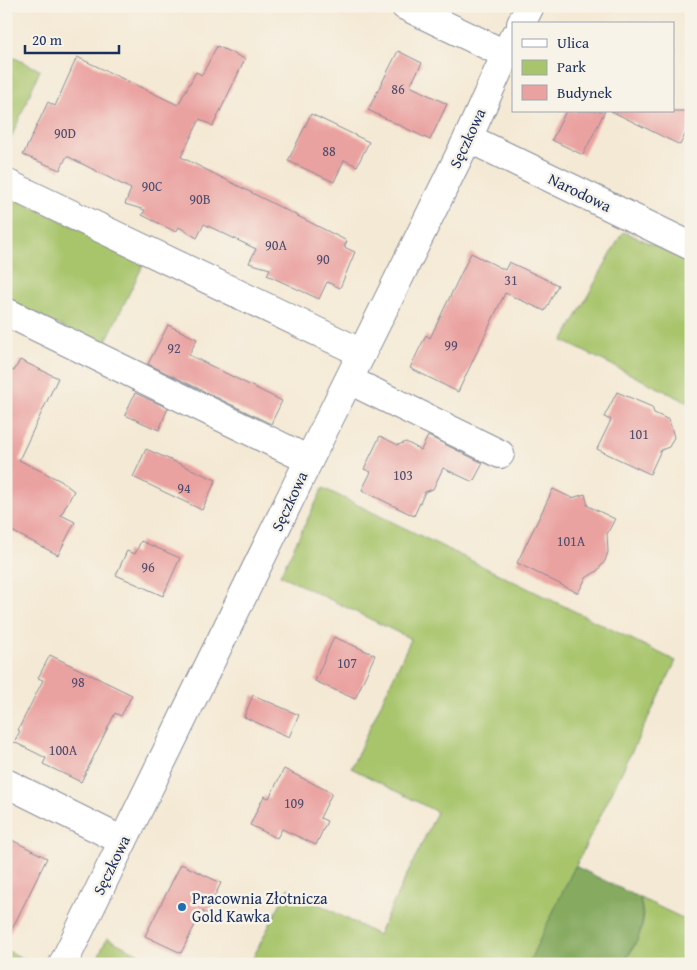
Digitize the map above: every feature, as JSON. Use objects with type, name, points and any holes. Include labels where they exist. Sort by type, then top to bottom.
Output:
[{"type":"street","points":[[405,6],[509,46]]},
{"type":"street","points":[[522,22],[530,6]]},
{"type":"street","name":"Sęczkowa","points":[[63,964],[468,138],[509,46]]},
{"type":"street","name":"Narodowa","points":[[468,138],[691,246]]},
{"type":"street","points":[[8,184],[362,353]]},
{"type":"street","points":[[6,312],[309,460]]},
{"type":"street","points":[[349,380],[500,454]]},
{"type":"street","points":[[6,783],[123,841]]},
{"type":"green space","points":[[6,54],[40,70],[6,150]]},
{"type":"green space","points":[[6,194],[145,261],[103,347],[6,299]]},
{"type":"green space","points":[[624,232],[691,261],[691,404],[563,341]]},
{"type":"green space","points":[[323,488],[676,661],[528,964],[250,964],[288,888],[378,935],[437,812],[351,768],[411,639],[280,575]]},
{"type":"green space","points":[[575,866],[640,898],[643,920],[638,939],[621,964],[528,964]]},
{"type":"green space","points":[[640,898],[691,922],[691,964],[621,964],[632,950],[643,923]]},
{"type":"green space","points":[[107,938],[159,964],[95,964]]},
{"type":"green space","points":[[6,950],[33,963],[6,964]]},
{"type":"building","points":[[217,46],[245,59],[213,126],[200,119],[181,157],[347,241],[344,247],[355,252],[340,288],[327,282],[319,299],[267,275],[270,269],[249,263],[256,249],[204,224],[197,238],[179,227],[176,232],[142,215],[145,210],[125,204],[131,189],[67,156],[60,170],[23,155],[48,102],[55,106],[77,57],[178,105],[196,72],[202,75]]},
{"type":"building","points":[[398,51],[422,63],[410,86],[447,104],[430,140],[368,110]]},
{"type":"building","points":[[691,111],[691,123],[680,145],[613,112]]},
{"type":"building","points":[[566,112],[604,112],[583,155],[552,140]]},
{"type":"building","points":[[311,114],[369,142],[357,166],[344,160],[334,182],[288,161]]},
{"type":"building","points":[[471,253],[505,270],[509,262],[558,285],[545,311],[505,293],[458,392],[410,368],[426,335],[430,338]]},
{"type":"building","points":[[168,325],[197,339],[189,355],[282,401],[271,424],[148,364]]},
{"type":"building","points":[[20,360],[58,378],[19,460],[61,481],[74,491],[61,515],[75,522],[58,555],[6,528],[6,367],[14,371]]},
{"type":"building","points":[[617,392],[652,407],[654,413],[669,420],[674,437],[669,447],[661,450],[650,474],[597,449],[611,420],[604,417]]},
{"type":"building","points":[[135,393],[168,408],[159,430],[125,415]]},
{"type":"building","points":[[380,436],[398,445],[406,442],[421,450],[428,436],[483,463],[473,482],[443,468],[433,489],[425,492],[414,516],[362,490],[371,472],[364,469]]},
{"type":"building","points":[[146,449],[216,480],[202,510],[133,477]]},
{"type":"building","points":[[553,489],[572,498],[585,494],[588,506],[615,519],[607,534],[608,552],[605,561],[597,571],[586,578],[578,593],[517,563]]},
{"type":"building","points":[[141,541],[180,558],[163,596],[116,575],[127,551],[135,554]]},
{"type":"building","points":[[334,637],[375,655],[355,699],[315,681]]},
{"type":"building","points":[[50,655],[132,695],[121,716],[115,713],[81,782],[43,764],[46,758],[14,742],[43,680],[38,678]]},
{"type":"building","points":[[253,695],[299,715],[289,737],[244,717]]},
{"type":"building","points":[[284,769],[332,793],[320,818],[327,821],[316,845],[282,829],[277,838],[250,825],[264,796],[269,798]]},
{"type":"building","points":[[6,837],[47,858],[6,941]]},
{"type":"building","points":[[181,864],[221,883],[206,914],[202,911],[181,953],[145,936]]},
{"type":"place","name":"Pracownia Złotnicza Gold Kawka","points":[[182,907]]}]
